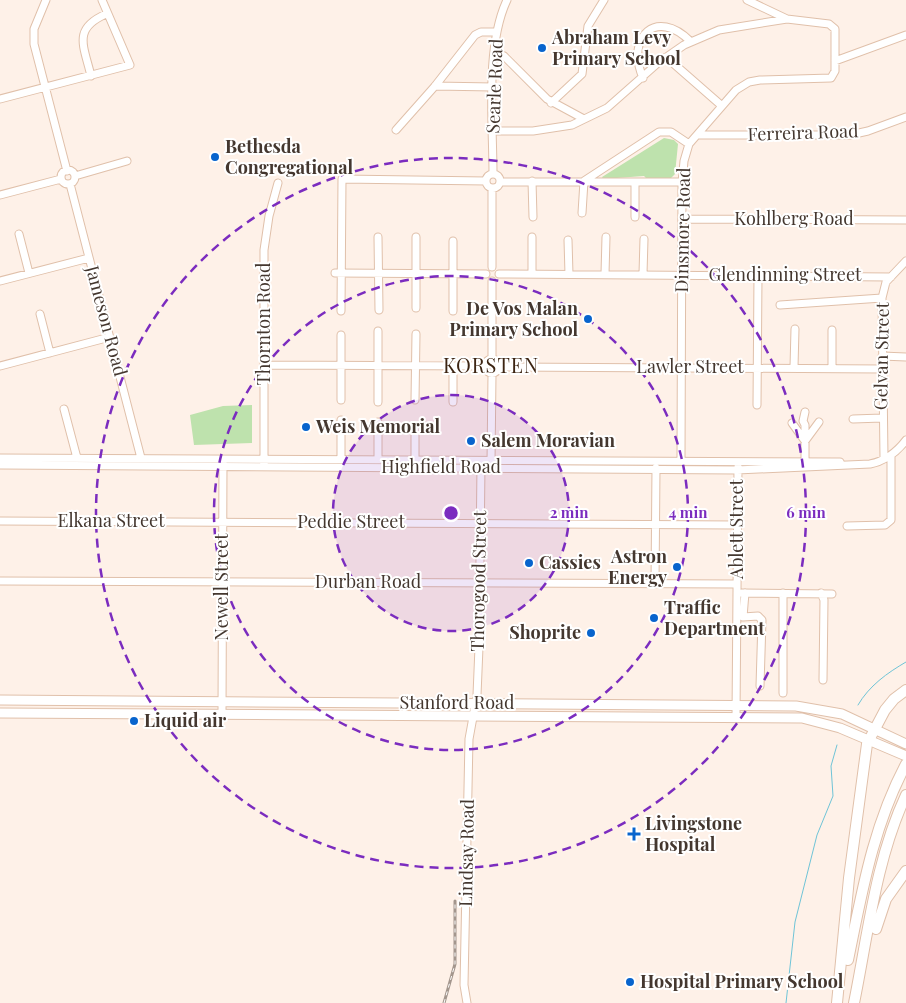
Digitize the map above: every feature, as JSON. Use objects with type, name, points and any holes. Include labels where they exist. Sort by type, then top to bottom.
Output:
[{"type":"highway","points":[[838,1003],[853,842],[868,739],[894,699],[906,690]]},
{"type":"highway","points":[[838,1003],[869,857],[887,802],[906,764]]},
{"type":"highway","points":[[854,1003],[882,861],[892,828],[906,795]]},
{"type":"highway","points":[[858,1003],[878,917],[889,894],[906,871]]},
{"type":"main road","name":"Stanford Road","points":[[0,700],[736,704],[796,706],[823,709],[849,717],[906,744]]},
{"type":"main road","name":"Stanford Road","points":[[0,713],[802,718],[824,722],[903,755]]},
{"type":"street","points":[[46,0],[34,29],[34,44],[67,170],[71,171],[75,176]]},
{"type":"street","points":[[0,100],[130,65],[106,14],[102,0]]},
{"type":"street","name":"Searle Road","points":[[493,174],[495,51],[497,32],[507,0]]},
{"type":"street","points":[[551,103],[582,74],[588,26],[604,0]]},
{"type":"street","points":[[747,0],[787,19]]},
{"type":"street","points":[[91,76],[82,39],[83,30],[88,24],[106,14]]},
{"type":"street","points":[[493,131],[556,129],[584,119],[607,108],[666,57],[690,41],[719,30],[787,19],[831,25],[836,32],[835,60],[906,35]]},
{"type":"street","points":[[642,78],[636,53],[640,40],[646,32],[656,28],[669,29],[682,34],[690,41]]},
{"type":"street","points":[[396,130],[436,86],[475,35],[481,32],[497,32]]},
{"type":"street","points":[[495,51],[504,56],[551,103],[584,119]]},
{"type":"street","points":[[666,57],[722,106]]},
{"type":"street","name":"Dinsmore Road","points":[[681,460],[682,182],[684,161],[690,144],[736,90],[752,81],[829,79],[835,73],[835,60]]},
{"type":"street","points":[[436,86],[493,87]]},
{"type":"street","name":"Ferreira Road","points":[[697,135],[850,135],[868,131],[906,117]]},
{"type":"street","points":[[584,181],[659,132],[672,132],[690,144]]},
{"type":"street","points":[[75,176],[127,161]]},
{"type":"street","points":[[61,179],[63,173],[67,170]]},
{"type":"street","points":[[486,181],[489,175],[493,174],[498,175],[500,182]]},
{"type":"street","points":[[61,179],[66,184],[70,184],[75,180],[75,176]]},
{"type":"street","points":[[341,311],[338,273],[341,181],[343,178],[486,181]]},
{"type":"street","points":[[0,195],[61,179]]},
{"type":"street","points":[[486,181],[488,186],[492,188]]},
{"type":"street","points":[[532,181],[533,217]]},
{"type":"street","points":[[582,213],[584,181]]},
{"type":"street","points":[[500,182],[682,182]]},
{"type":"street","points":[[492,188],[498,186],[500,182]]},
{"type":"street","points":[[635,182],[635,217]]},
{"type":"street","name":"Thornton Road","points":[[264,462],[264,250],[269,216],[278,183]]},
{"type":"street","name":"Jameson Road","points":[[70,184],[141,458]]},
{"type":"street","points":[[492,188],[492,267]]},
{"type":"street","name":"Kohlberg Road","points":[[682,219],[906,220]]},
{"type":"street","points":[[19,234],[29,274]]},
{"type":"street","points":[[416,237],[416,308]]},
{"type":"street","points":[[532,237],[532,274]]},
{"type":"street","points":[[606,237],[606,274]]},
{"type":"street","points":[[378,238],[379,310]]},
{"type":"street","points":[[643,274],[644,239]]},
{"type":"street","points":[[453,240],[453,311]]},
{"type":"street","points":[[568,240],[569,274]]},
{"type":"street","points":[[0,281],[89,258]]},
{"type":"street","name":"Gelvan Street","points":[[882,459],[882,298],[885,285],[906,261]]},
{"type":"street","points":[[492,267],[497,269],[499,274],[497,279],[492,281]]},
{"type":"street","points":[[492,267],[488,269],[486,274],[487,279],[492,281]]},
{"type":"street","points":[[338,273],[486,274]]},
{"type":"street","name":"Glendinning Street","points":[[499,274],[891,277]]},
{"type":"street","points":[[757,405],[758,275]]},
{"type":"street","points":[[492,281],[492,359]]},
{"type":"street","points":[[780,305],[882,298]]},
{"type":"street","points":[[40,314],[50,353]]},
{"type":"street","points":[[794,367],[795,329]]},
{"type":"street","points":[[832,330],[832,368]]},
{"type":"street","points":[[378,331],[378,402]]},
{"type":"street","points":[[415,400],[416,334]]},
{"type":"street","points":[[341,335],[341,400]]},
{"type":"street","points":[[0,366],[110,337]]},
{"type":"street","points":[[882,356],[906,356]]},
{"type":"street","points":[[485,366],[492,359]]},
{"type":"street","points":[[492,359],[497,361],[499,367],[497,372],[492,374]]},
{"type":"street","points":[[264,365],[485,366]]},
{"type":"street","points":[[453,366],[453,402]]},
{"type":"street","points":[[485,366],[487,371],[492,374]]},
{"type":"street","name":"Lawler Street","points":[[499,367],[794,367],[882,369]]},
{"type":"street","points":[[491,463],[492,374]]},
{"type":"street","points":[[64,409],[77,458]]},
{"type":"street","points":[[805,418],[805,462]]},
{"type":"street","points":[[854,419],[882,418]]},
{"type":"street","points":[[340,459],[341,420]]},
{"type":"street","points":[[378,422],[378,459]]},
{"type":"street","points":[[805,441],[819,422]]},
{"type":"street","points":[[792,423],[805,441]]},
{"type":"street","points":[[415,426],[415,459]]},
{"type":"street","points":[[882,459],[891,454],[906,440]]},
{"type":"street","points":[[847,526],[885,525],[891,520],[891,454]]},
{"type":"street","name":"Highfield Road","points":[[0,458],[141,458],[223,463]]},
{"type":"street","name":"Highfield Road","points":[[0,465],[223,463],[340,459],[415,459],[481,463]]},
{"type":"street","name":"Highfield Road","points":[[264,462],[520,463],[681,460],[861,462],[882,459]]},
{"type":"street","name":"Highfield Road","points":[[520,463],[737,470],[862,466],[882,459]]},
{"type":"street","name":"Ablett Street","points":[[736,717],[741,593],[736,584],[738,462]]},
{"type":"street","name":"Newell Street","points":[[222,714],[223,463]]},
{"type":"street","name":"Thorogood Street","points":[[475,704],[480,583],[481,463]]},
{"type":"street","points":[[655,584],[656,468]]},
{"type":"street","name":"Elkana Street","points":[[0,521],[222,521]]},
{"type":"street","name":"Peddie Street","points":[[222,521],[736,525]]},
{"type":"street","name":"Durban Road","points":[[0,581],[480,583],[514,585],[736,584]]},
{"type":"street","points":[[760,686],[762,620],[758,616],[743,617],[741,593],[832,594]]},
{"type":"street","points":[[783,593],[783,693]]},
{"type":"street","points":[[821,594],[824,600],[823,680]]},
{"type":"street","name":"Lindsay Road","points":[[467,1003],[464,985],[469,747],[475,704]]},
{"type":"green space","points":[[664,138],[674,140],[678,144],[675,174],[669,180],[647,179],[644,176],[603,179],[602,177]]},
{"type":"green space","points":[[252,405],[252,443],[194,445],[190,415],[223,406]]},
{"type":"waterway","points":[[858,705],[879,680],[906,662]]},
{"type":"waterway","points":[[786,1003],[795,922],[817,835],[833,796],[831,766],[837,745]]},
{"type":"railway","points":[[444,1003],[455,964],[455,901]]},
{"type":"place","name":"Abraham Levy Primary School","points":[[542,48]]},
{"type":"place","name":"Bethesda Congregational","points":[[215,157]]},
{"type":"place","name":"De Vos Malan Primary School","points":[[588,319]]},
{"type":"place","name":"Weis Memorial","points":[[306,427]]},
{"type":"place","name":"Salem Moravian","points":[[471,441]]},
{"type":"place","name":"Cassies","points":[[529,563]]},
{"type":"place","name":"Astron Energy","points":[[677,567]]},
{"type":"place","name":"Traffic Department","points":[[654,618]]},
{"type":"place","name":"Shoprite","points":[[591,633]]},
{"type":"place","name":"Liquid air","points":[[134,721]]},
{"type":"place","name":"Livingstone Hospital","points":[[634,834]]},
{"type":"place","name":"Hospital Primary School","points":[[630,982]]},
{"type":"district","name":"KORSTEN","points":[[491,366]]}]
